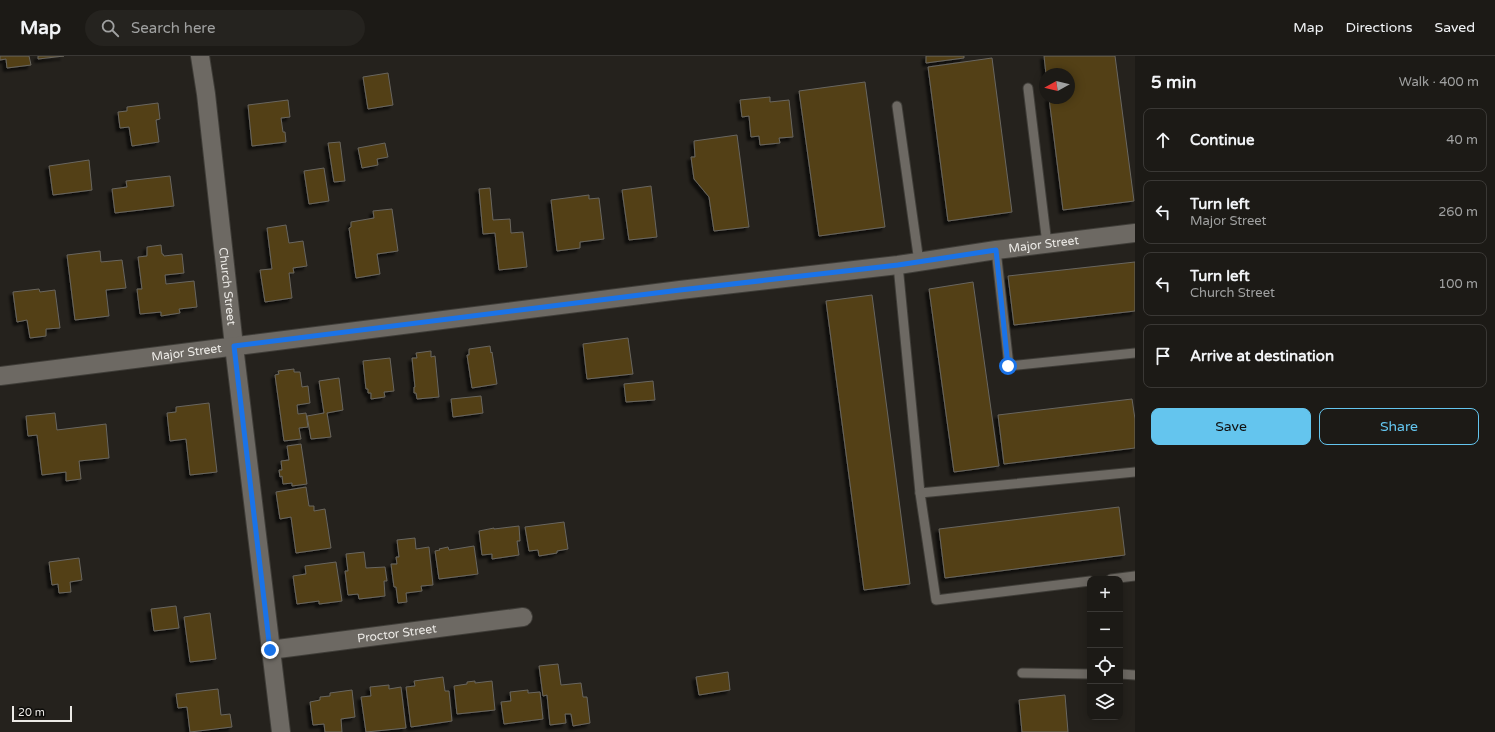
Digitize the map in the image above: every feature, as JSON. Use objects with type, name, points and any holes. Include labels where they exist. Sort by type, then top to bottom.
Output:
[{"type":"street","name":"Church Street","points":[[200,56],[206,94],[234,346],[281,732]]},
{"type":"street","name":"Major Street","points":[[0,376],[664,292],[898,265],[996,250],[1135,233]]},
{"type":"street","name":"Proctor Street","points":[[270,650],[523,618]]},
{"type":"lane","points":[[1028,88],[1047,244]]},
{"type":"lane","points":[[897,106],[919,262]]},
{"type":"lane","points":[[996,250],[1008,366],[1135,353]]},
{"type":"lane","points":[[898,265],[920,493],[936,600],[1087,582]]},
{"type":"lane","points":[[920,493],[1135,472]]},
{"type":"lane","points":[[1123,578],[1135,576]]},
{"type":"lane","points":[[1022,673],[1087,674]]},
{"type":"lane","points":[[1123,674],[1135,674]]},
{"type":"building","points":[[0,56],[29,56],[31,65],[7,68],[6,59],[0,60]]},
{"type":"building","points":[[38,56],[64,56],[38,59]]},
{"type":"building","points":[[926,56],[964,56],[964,58],[926,63]]},
{"type":"building","points":[[1044,56],[1115,56],[1134,201],[1063,210],[1050,104],[1075,104],[1075,68],[1045,68]]},
{"type":"building","points":[[992,58],[1012,212],[948,221],[928,67]]},
{"type":"building","points":[[388,73],[393,105],[368,109],[363,77]]},
{"type":"building","points":[[865,82],[885,227],[819,236],[799,91]]},
{"type":"building","points":[[770,97],[770,102],[789,100],[793,137],[779,138],[780,143],[760,145],[759,136],[751,137],[749,116],[742,117],[740,100]]},
{"type":"building","points":[[288,100],[290,117],[281,118],[286,142],[252,146],[248,105]]},
{"type":"building","points":[[158,103],[160,119],[156,120],[159,142],[132,146],[129,127],[120,128],[118,112],[127,111],[127,107]]},
{"type":"building","points":[[737,135],[749,227],[714,231],[709,197],[694,179],[691,157],[695,157],[694,141]]},
{"type":"building","points":[[340,142],[345,181],[334,182],[328,143]]},
{"type":"building","points":[[385,143],[388,157],[377,159],[378,165],[362,168],[358,148]]},
{"type":"building","points":[[89,160],[92,190],[53,195],[49,166]]},
{"type":"building","points":[[324,168],[329,201],[309,204],[304,171]]},
{"type":"building","points":[[170,176],[174,206],[115,213],[112,189],[127,187],[126,181]]},
{"type":"building","points":[[651,186],[657,237],[629,240],[622,190]]},
{"type":"building","points":[[490,188],[493,220],[510,219],[511,233],[523,232],[527,267],[499,270],[495,233],[483,234],[479,189]]},
{"type":"building","points":[[589,195],[589,199],[599,198],[604,239],[580,242],[580,248],[557,251],[551,200]]},
{"type":"building","points":[[392,209],[398,251],[377,254],[380,274],[356,278],[349,228],[351,227],[351,222],[374,218],[373,211]]},
{"type":"building","points":[[286,225],[289,243],[303,241],[307,266],[293,268],[294,273],[289,273],[292,298],[265,302],[260,270],[272,269],[267,228]]},
{"type":"building","points":[[161,245],[162,254],[164,256],[182,254],[184,273],[165,275],[166,284],[194,281],[197,307],[179,309],[180,313],[161,316],[161,312],[140,314],[137,289],[142,289],[138,257],[147,256],[147,247]]},
{"type":"building","points":[[100,251],[101,262],[122,260],[126,288],[106,290],[109,316],[75,320],[67,255]]},
{"type":"building","points":[[1135,262],[1135,311],[1014,325],[1008,276]]},
{"type":"building","points":[[973,282],[999,466],[954,472],[929,289]]},
{"type":"building","points":[[39,289],[40,292],[55,290],[60,328],[46,329],[46,336],[30,338],[27,320],[17,322],[13,292]]},
{"type":"building","points":[[872,295],[910,584],[864,590],[826,301]]},
{"type":"building","points":[[628,338],[633,374],[587,379],[583,344]]},
{"type":"building","points":[[490,346],[497,384],[472,388],[467,355],[469,355],[469,349]]},
{"type":"building","points":[[431,351],[431,357],[435,356],[439,397],[417,399],[416,393],[414,393],[415,387],[412,358],[417,358],[416,353]]},
{"type":"building","points":[[390,358],[394,391],[384,392],[385,397],[371,399],[371,393],[368,393],[368,389],[366,389],[363,361]]},
{"type":"building","points":[[294,369],[294,372],[300,372],[302,387],[308,386],[310,403],[297,405],[298,414],[306,413],[308,427],[299,428],[301,439],[284,441],[275,375],[279,374],[278,371]]},
{"type":"building","points":[[339,378],[343,410],[327,413],[331,437],[311,439],[307,416],[324,413],[319,381]]},
{"type":"building","points":[[653,381],[655,400],[626,402],[624,384]]},
{"type":"building","points":[[481,396],[483,413],[453,417],[451,399]]},
{"type":"building","points":[[1132,399],[1135,419],[1135,448],[1004,464],[998,415]]},
{"type":"building","points":[[209,403],[217,472],[190,475],[186,439],[170,441],[167,413],[176,412],[176,407]]},
{"type":"building","points":[[55,413],[57,430],[106,424],[109,458],[79,461],[81,479],[66,481],[66,472],[42,475],[37,435],[28,436],[26,416]]},
{"type":"building","points":[[301,444],[307,484],[292,486],[292,483],[283,484],[282,476],[280,477],[279,470],[282,470],[281,461],[289,460],[287,446]]},
{"type":"building","points":[[306,487],[309,506],[314,506],[314,511],[325,509],[331,548],[296,553],[291,517],[280,519],[276,492]]},
{"type":"building","points":[[1119,507],[1125,555],[945,578],[939,529]]},
{"type":"building","points":[[564,522],[568,549],[557,551],[557,553],[539,556],[538,550],[529,551],[525,527]]},
{"type":"building","points":[[519,526],[520,541],[517,541],[519,555],[492,559],[492,554],[482,555],[479,531]]},
{"type":"building","points":[[415,538],[416,549],[429,547],[433,585],[421,586],[422,591],[406,593],[407,602],[398,603],[391,564],[397,564],[396,557],[399,557],[397,540]]},
{"type":"building","points":[[474,546],[478,574],[439,579],[435,551],[448,547],[449,550]]},
{"type":"building","points":[[364,552],[366,568],[385,567],[387,581],[384,581],[385,596],[359,599],[358,594],[348,595],[345,571],[348,571],[346,554]]},
{"type":"building","points":[[79,558],[82,580],[70,582],[71,592],[59,593],[58,584],[52,585],[49,562]]},
{"type":"building","points":[[336,562],[342,601],[319,604],[319,601],[297,604],[293,576],[306,574],[305,566]]},
{"type":"building","points":[[176,606],[179,628],[154,631],[151,609]]},
{"type":"building","points":[[210,613],[216,659],[190,662],[184,617]]},
{"type":"building","points":[[558,664],[561,685],[581,683],[583,697],[587,697],[590,723],[573,726],[571,714],[565,714],[566,723],[550,725],[547,695],[543,696],[539,666]]},
{"type":"building","points":[[728,672],[730,690],[699,695],[696,677]]},
{"type":"building","points":[[443,677],[445,691],[449,691],[452,721],[411,727],[406,687],[415,686],[414,681]]},
{"type":"building","points":[[475,681],[475,683],[492,681],[495,710],[457,714],[454,686]]},
{"type":"building","points":[[389,685],[389,689],[401,687],[406,728],[366,732],[361,697],[371,696],[370,687]]},
{"type":"building","points":[[218,689],[221,715],[230,714],[232,727],[190,732],[187,707],[178,708],[176,694]]},
{"type":"building","points":[[352,690],[355,717],[341,719],[342,732],[325,732],[324,724],[313,725],[310,702],[320,700],[320,697],[330,696],[330,693]]},
{"type":"building","points":[[528,690],[528,693],[540,692],[543,719],[504,724],[501,702],[511,701],[510,692]]},
{"type":"building","points":[[1065,695],[1068,732],[1022,732],[1019,700]]},
{"type":"route","points":[[270,650],[234,346],[680,290],[898,265],[996,250],[1008,366]]}]
